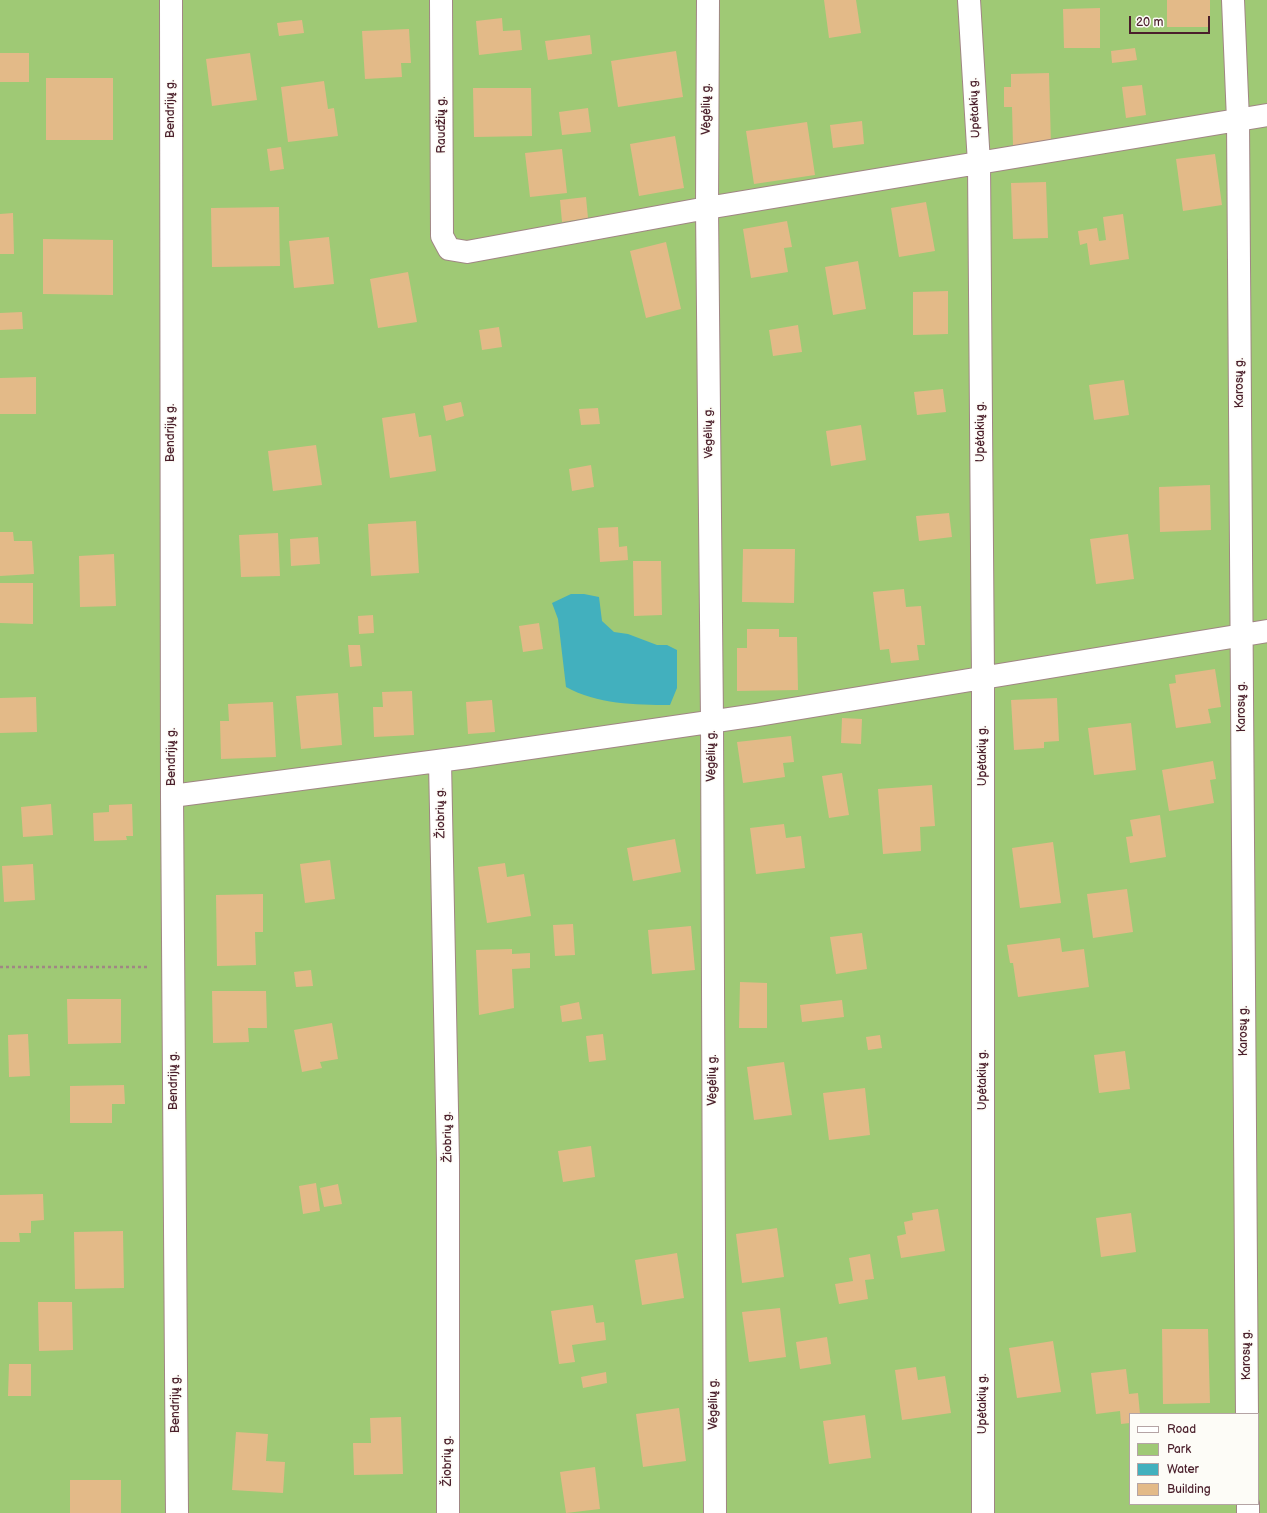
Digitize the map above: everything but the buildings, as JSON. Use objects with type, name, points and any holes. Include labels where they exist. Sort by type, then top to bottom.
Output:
[{"type":"street","name":"Bendrijų g.","points":[[171,0],[172,796],[177,1513]]},
{"type":"street","name":"Raudžių g.","points":[[441,0],[442,236],[449,249],[467,252],[707,208]]},
{"type":"street","name":"Vėgėlių g.","points":[[708,0],[707,208],[712,721],[715,1513]]},
{"type":"street","name":"Upėtakių g.","points":[[969,0],[979,163],[983,678],[982,1513]]},
{"type":"street","name":"Karosų g.","points":[[1233,0],[1238,120],[1247,1413]]},
{"type":"street","points":[[707,208],[1267,115]]},
{"type":"street","points":[[172,796],[440,761],[712,721],[1267,631]]},
{"type":"street","name":"Žiobrių g.","points":[[440,761],[448,1160],[448,1513]]},
{"type":"path","points":[[0,967],[173,967]]},
{"type":"green space","points":[[0,0],[1267,0],[1267,1513],[0,1513]]},
{"type":"water","points":[[571,594],[584,594],[599,597],[602,621],[614,632],[628,634],[657,645],[667,645],[677,650],[677,688],[670,705],[643,705],[603,700],[578,693],[566,687],[558,619],[552,603]]}]
